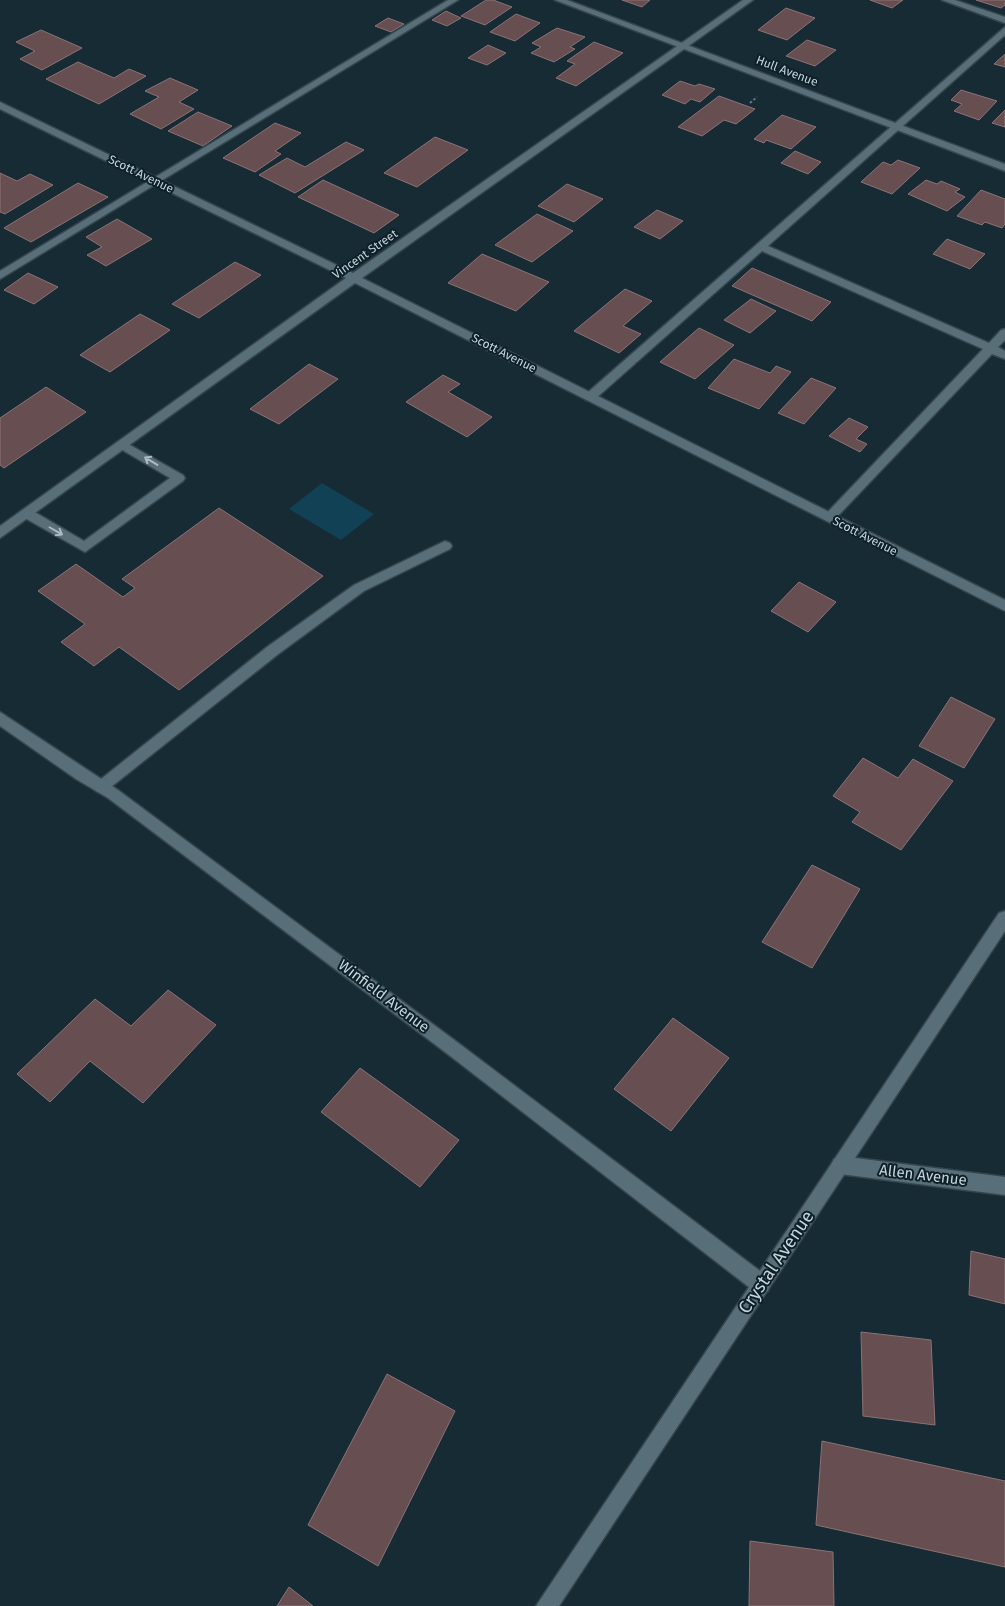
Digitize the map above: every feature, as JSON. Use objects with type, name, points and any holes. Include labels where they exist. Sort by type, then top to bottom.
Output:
[{"type":"street","points":[[0,276],[454,0]]},
{"type":"street","name":"Hull Avenue","points":[[559,0],[898,126],[1005,168]]},
{"type":"street","name":"Vincent Street","points":[[0,534],[354,278],[749,0]]},
{"type":"street","points":[[946,0],[1005,20]]},
{"type":"street","points":[[590,397],[1005,30]]},
{"type":"street","name":"Scott Avenue","points":[[0,105],[354,278],[1005,606]]},
{"type":"street","points":[[759,246],[1005,355]]},
{"type":"street","points":[[829,517],[1005,334]]},
{"type":"street","points":[[28,514],[85,547],[179,478],[123,445]]},
{"type":"street","points":[[101,787],[272,651],[359,588],[445,546]]},
{"type":"street","name":"Winfield Avenue","points":[[0,718],[101,787],[455,1050],[761,1284]]},
{"type":"street","name":"Crystal Avenue","points":[[547,1606],[1005,918]]},
{"type":"street","name":"Allen Avenue","points":[[840,1165],[1005,1186]]},
{"type":"shaded area","points":[[322,483],[374,514],[341,540],[289,509]]},
{"type":"building","points":[[486,0],[493,0],[512,7],[485,25],[461,16]]},
{"type":"building","points":[[622,0],[650,0],[642,7]]},
{"type":"building","points":[[870,0],[903,0],[892,8]]},
{"type":"building","points":[[976,0],[1005,0],[1005,5],[1001,8]]},
{"type":"building","points":[[786,8],[815,18],[787,40],[758,30]]},
{"type":"building","points":[[446,11],[461,18],[447,26],[432,20]]},
{"type":"building","points":[[516,14],[540,23],[515,41],[490,32]]},
{"type":"building","points":[[388,18],[404,24],[391,32],[375,26]]},
{"type":"building","points":[[557,28],[585,37],[570,47],[575,49],[554,62],[531,53],[541,47],[532,43]]},
{"type":"building","points":[[41,30],[82,48],[42,70],[20,59],[35,51],[16,42]]},
{"type":"building","points":[[807,40],[836,50],[815,66],[786,56]]},
{"type":"building","points":[[594,42],[623,53],[576,86],[556,78],[575,64],[567,61]]},
{"type":"building","points":[[488,45],[506,53],[487,65],[468,58]]},
{"type":"building","points":[[1005,54],[1005,67],[994,64]]},
{"type":"building","points":[[78,62],[114,78],[129,69],[146,76],[99,104],[46,79]]},
{"type":"building","points":[[170,78],[198,90],[179,102],[194,109],[161,129],[130,114],[159,97],[145,91]]},
{"type":"building","points":[[680,81],[695,86],[699,84],[715,89],[700,102],[691,99],[685,104],[662,95]]},
{"type":"building","points":[[961,90],[997,101],[979,120],[954,111],[962,104],[951,100]]},
{"type":"building","points":[[719,96],[755,109],[736,124],[724,120],[702,136],[678,127]]},
{"type":"building","points":[[1005,110],[1005,127],[992,123]]},
{"type":"building","points":[[198,112],[232,126],[203,146],[168,131]]},
{"type":"building","points":[[782,115],[816,127],[791,149],[766,140],[764,143],[754,139]]},
{"type":"building","points":[[275,123],[301,133],[275,151],[281,154],[255,172],[223,158]]},
{"type":"building","points":[[435,137],[468,150],[417,187],[384,173]]},
{"type":"building","points":[[346,142],[364,150],[295,193],[259,175],[287,158],[305,167]]},
{"type":"building","points":[[795,151],[821,162],[808,174],[781,163]]},
{"type":"building","points":[[898,160],[920,168],[892,194],[861,182],[883,162],[891,165]]},
{"type":"building","points":[[0,173],[17,181],[30,174],[53,185],[5,214],[0,212]]},
{"type":"building","points":[[323,180],[399,215],[374,233],[298,197]]},
{"type":"building","points":[[926,180],[937,184],[941,181],[960,189],[955,192],[965,197],[947,211],[908,194]]},
{"type":"building","points":[[78,183],[108,197],[31,242],[4,228]]},
{"type":"building","points":[[567,184],[603,199],[574,222],[538,206]]},
{"type":"building","points":[[981,190],[1005,199],[1005,224],[1002,228],[985,222],[982,225],[957,216]]},
{"type":"building","points":[[657,210],[683,221],[660,239],[634,227]]},
{"type":"building","points":[[537,214],[573,231],[532,262],[495,245]]},
{"type":"building","points":[[117,219],[152,239],[106,266],[87,255],[102,247],[86,237]]},
{"type":"building","points":[[947,239],[985,254],[970,269],[933,254]]},
{"type":"building","points":[[482,254],[549,282],[516,311],[448,283]]},
{"type":"building","points":[[235,262],[261,275],[199,318],[172,304]]},
{"type":"building","points":[[752,268],[831,302],[812,321],[732,286]]},
{"type":"building","points":[[28,273],[58,287],[34,304],[4,290]]},
{"type":"building","points":[[625,289],[652,301],[623,326],[641,334],[619,353],[574,331]]},
{"type":"building","points":[[751,299],[776,311],[750,333],[724,320]]},
{"type":"building","points":[[140,314],[170,330],[110,372],[80,355]]},
{"type":"building","points":[[699,328],[734,345],[695,379],[660,362]]},
{"type":"building","points":[[734,359],[770,373],[776,366],[791,372],[759,409],[708,388]]},
{"type":"building","points":[[309,364],[338,379],[279,424],[250,409]]},
{"type":"building","points":[[443,375],[460,384],[448,392],[492,417],[467,437],[406,402]]},
{"type":"building","points":[[811,378],[836,388],[804,424],[778,413]]},
{"type":"building","points":[[46,387],[86,412],[4,468],[0,465],[0,418]]},
{"type":"building","points":[[849,418],[868,427],[856,439],[867,444],[860,452],[829,436]]},
{"type":"building","points":[[219,508],[323,576],[179,690],[119,647],[94,666],[61,642],[85,624],[38,591],[76,564],[123,597],[135,588],[122,579]]},
{"type":"building","points":[[799,582],[836,602],[808,632],[771,611]]},
{"type":"building","points":[[951,697],[995,719],[964,768],[919,746]]},
{"type":"building","points":[[863,758],[898,778],[913,759],[953,781],[901,850],[852,822],[860,812],[833,796]]},
{"type":"building","points":[[812,865],[860,889],[812,968],[762,942]]},
{"type":"building","points":[[168,990],[216,1025],[143,1103],[90,1061],[50,1102],[17,1074],[95,999],[131,1026]]},
{"type":"building","points":[[673,1018],[729,1058],[671,1131],[614,1089]]},
{"type":"building","points":[[360,1068],[459,1140],[420,1187],[321,1112]]},
{"type":"building","points":[[971,1251],[1005,1259],[1005,1304],[969,1295]]},
{"type":"building","points":[[861,1332],[931,1340],[935,1425],[863,1416]]},
{"type":"building","points":[[387,1374],[455,1411],[378,1566],[308,1525]]},
{"type":"building","points":[[822,1441],[1005,1481],[1005,1567],[816,1525]]},
{"type":"building","points":[[750,1541],[833,1552],[834,1606],[749,1606]]},
{"type":"building","points":[[289,1587],[313,1606],[277,1606]]}]
